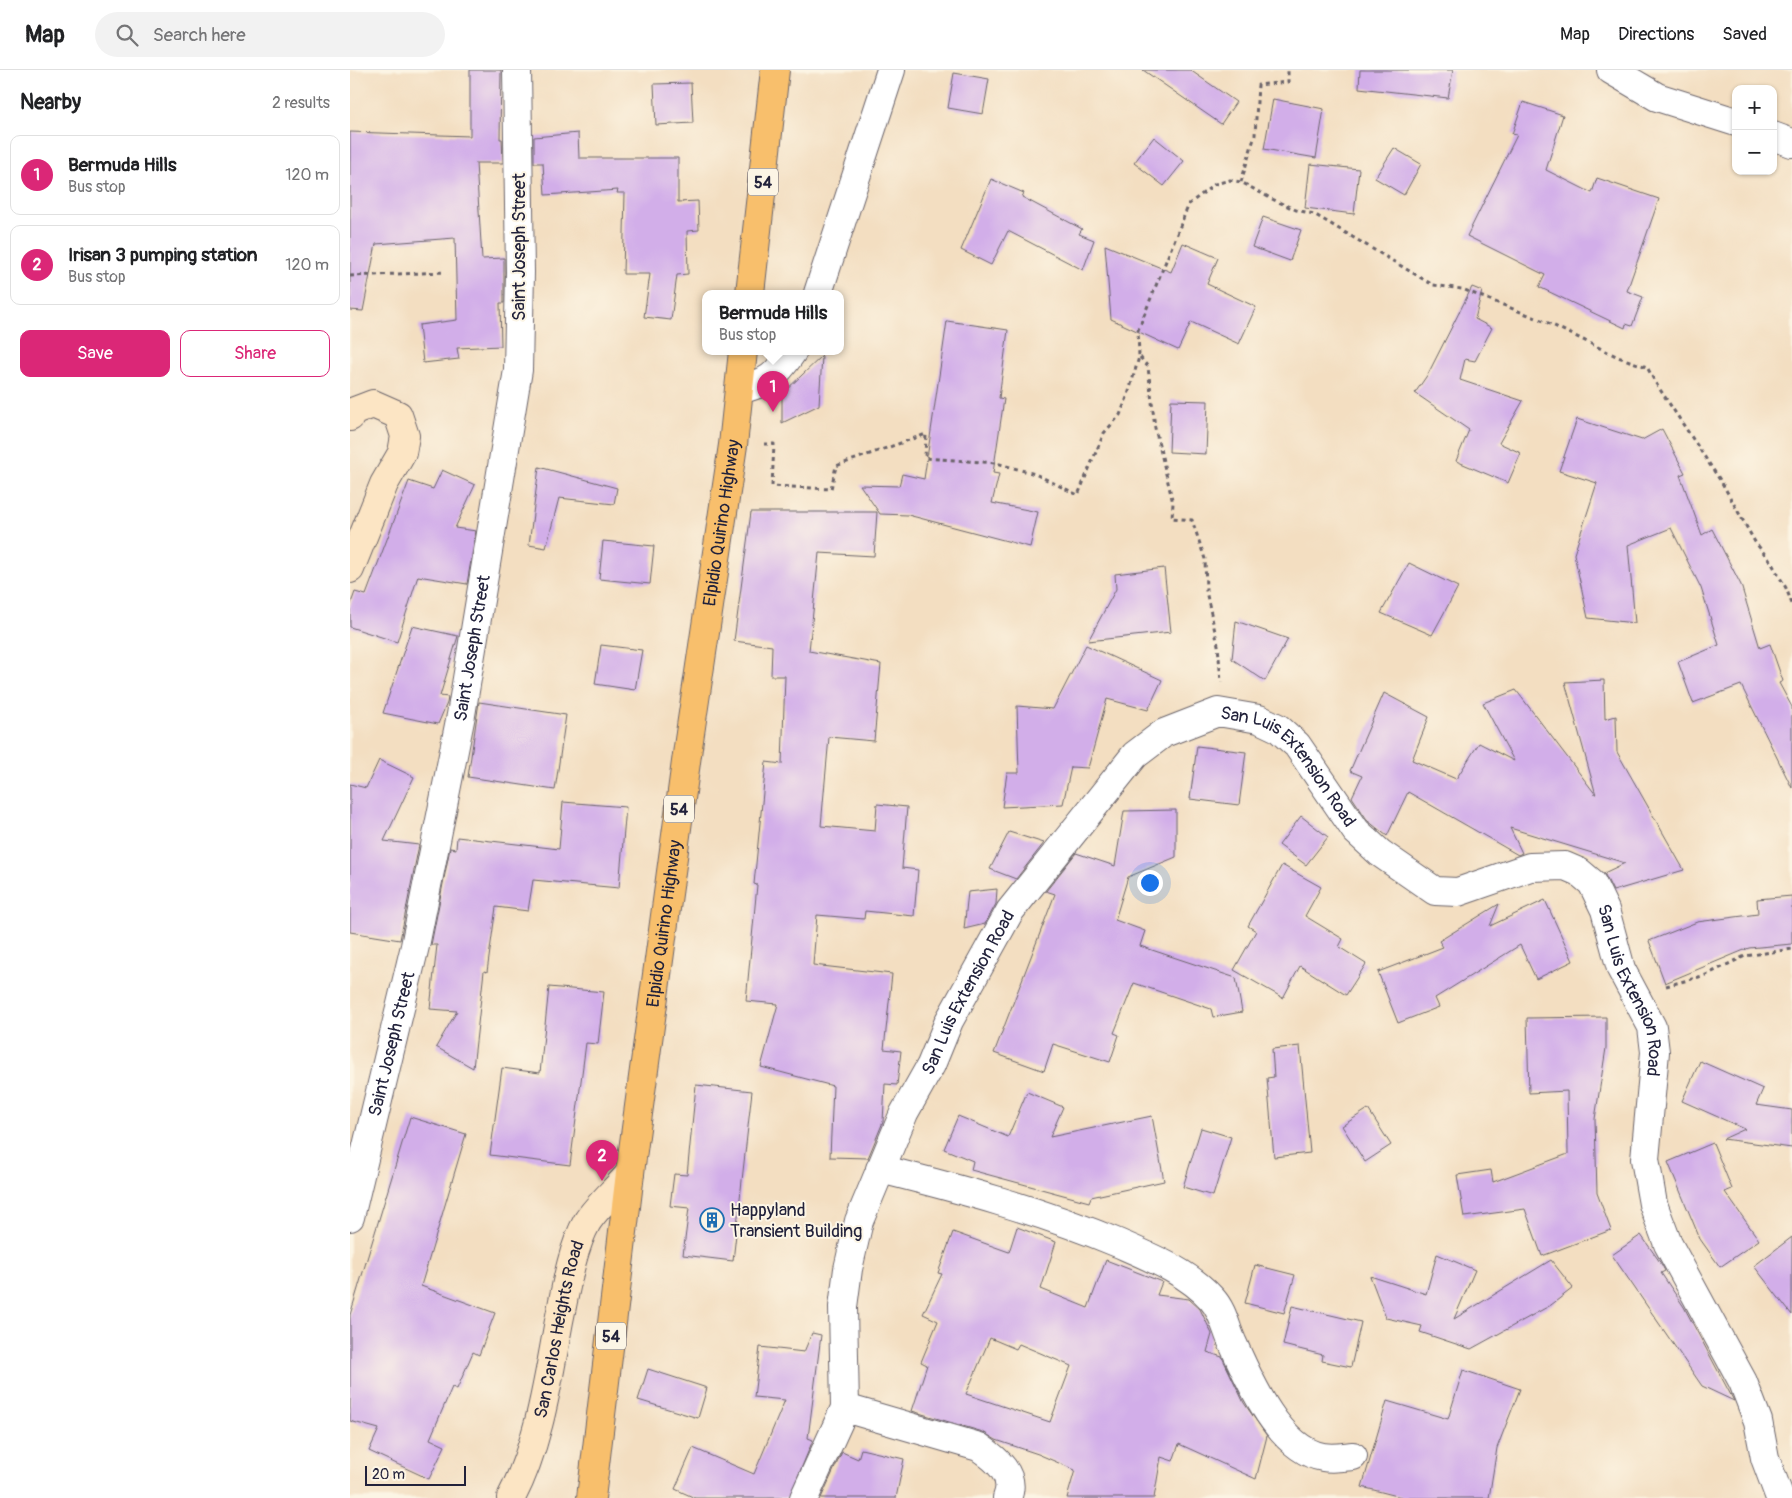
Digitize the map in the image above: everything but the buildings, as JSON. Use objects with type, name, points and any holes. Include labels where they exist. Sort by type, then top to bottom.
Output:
[{"type":"highway","name":"54","points":[[750,290],[775,70]]},
{"type":"highway","name":"Elpidio Quirino Highway","points":[[591,1498],[630,1173],[688,740],[733,445],[743,355]]},
{"type":"street","name":"Saint Joseph Street","points":[[350,1217],[385,1076],[421,917],[461,714],[518,370],[520,272],[517,70]]},
{"type":"street","points":[[819,290],[891,70]]},
{"type":"street","points":[[1611,70],[1656,97],[1732,121]]},
{"type":"street","points":[[1777,137],[1792,143]]},
{"type":"street","points":[[739,390],[764,384],[781,368],[790,355]]},
{"type":"street","points":[[350,417],[352,412],[373,404],[398,415],[405,436],[402,453],[384,484],[350,569]]},
{"type":"street","name":"San Luis Extension Road","points":[[804,1498],[845,1408],[843,1307],[848,1269],[859,1221],[904,1113],[931,1065],[949,1020],[1010,912],[1135,755],[1164,733],[1218,712],[1259,720],[1278,728],[1298,745],[1356,831],[1380,853],[1435,891],[1458,892],[1530,867],[1565,866],[1579,872],[1592,883],[1605,910],[1621,969],[1652,1027],[1655,1052],[1645,1159],[1653,1204],[1668,1244],[1743,1382],[1758,1421],[1765,1458],[1780,1498]]},
{"type":"street","points":[[880,1169],[971,1192],[1066,1222],[1144,1254],[1174,1270],[1197,1286],[1220,1311],[1233,1346],[1256,1390],[1276,1425],[1290,1441],[1303,1450],[1321,1457],[1353,1456]]},
{"type":"street","name":"San Carlos Heights Road","points":[[511,1498],[519,1483],[532,1441],[550,1368],[568,1274],[588,1222],[630,1173]]},
{"type":"street","points":[[845,1408],[979,1447],[996,1459],[1007,1473],[1011,1490],[1007,1498]]},
{"type":"path","points":[[1241,182],[1255,135],[1258,85],[1288,82],[1288,70]]},
{"type":"path","points":[[774,444],[772,486],[831,489],[836,466],[926,434],[924,458],[996,463],[1035,474],[1078,495],[1104,433],[1120,415],[1139,357],[1138,330],[1189,204],[1215,184],[1230,180],[1241,182],[1296,210],[1314,214],[1334,224],[1433,285],[1462,289],[1544,321],[1618,357],[1647,367],[1722,483],[1755,542],[1771,562],[1786,588],[1792,604]]},
{"type":"path","points":[[350,276],[445,272]]},
{"type":"path","points":[[1139,357],[1148,367],[1155,428],[1172,503],[1172,518],[1192,520],[1205,559],[1206,591],[1218,645],[1221,676],[1218,712]]},
{"type":"path","points":[[1634,995],[1706,975],[1745,956],[1792,949]]},
{"type":"place","name":"Bermuda Hills","points":[[773,412]]},
{"type":"place","name":"Irisan 3 pumping station","points":[[602,1181]]},
{"type":"place","name":"Happyland Transient Building","points":[[712,1220]]}]
